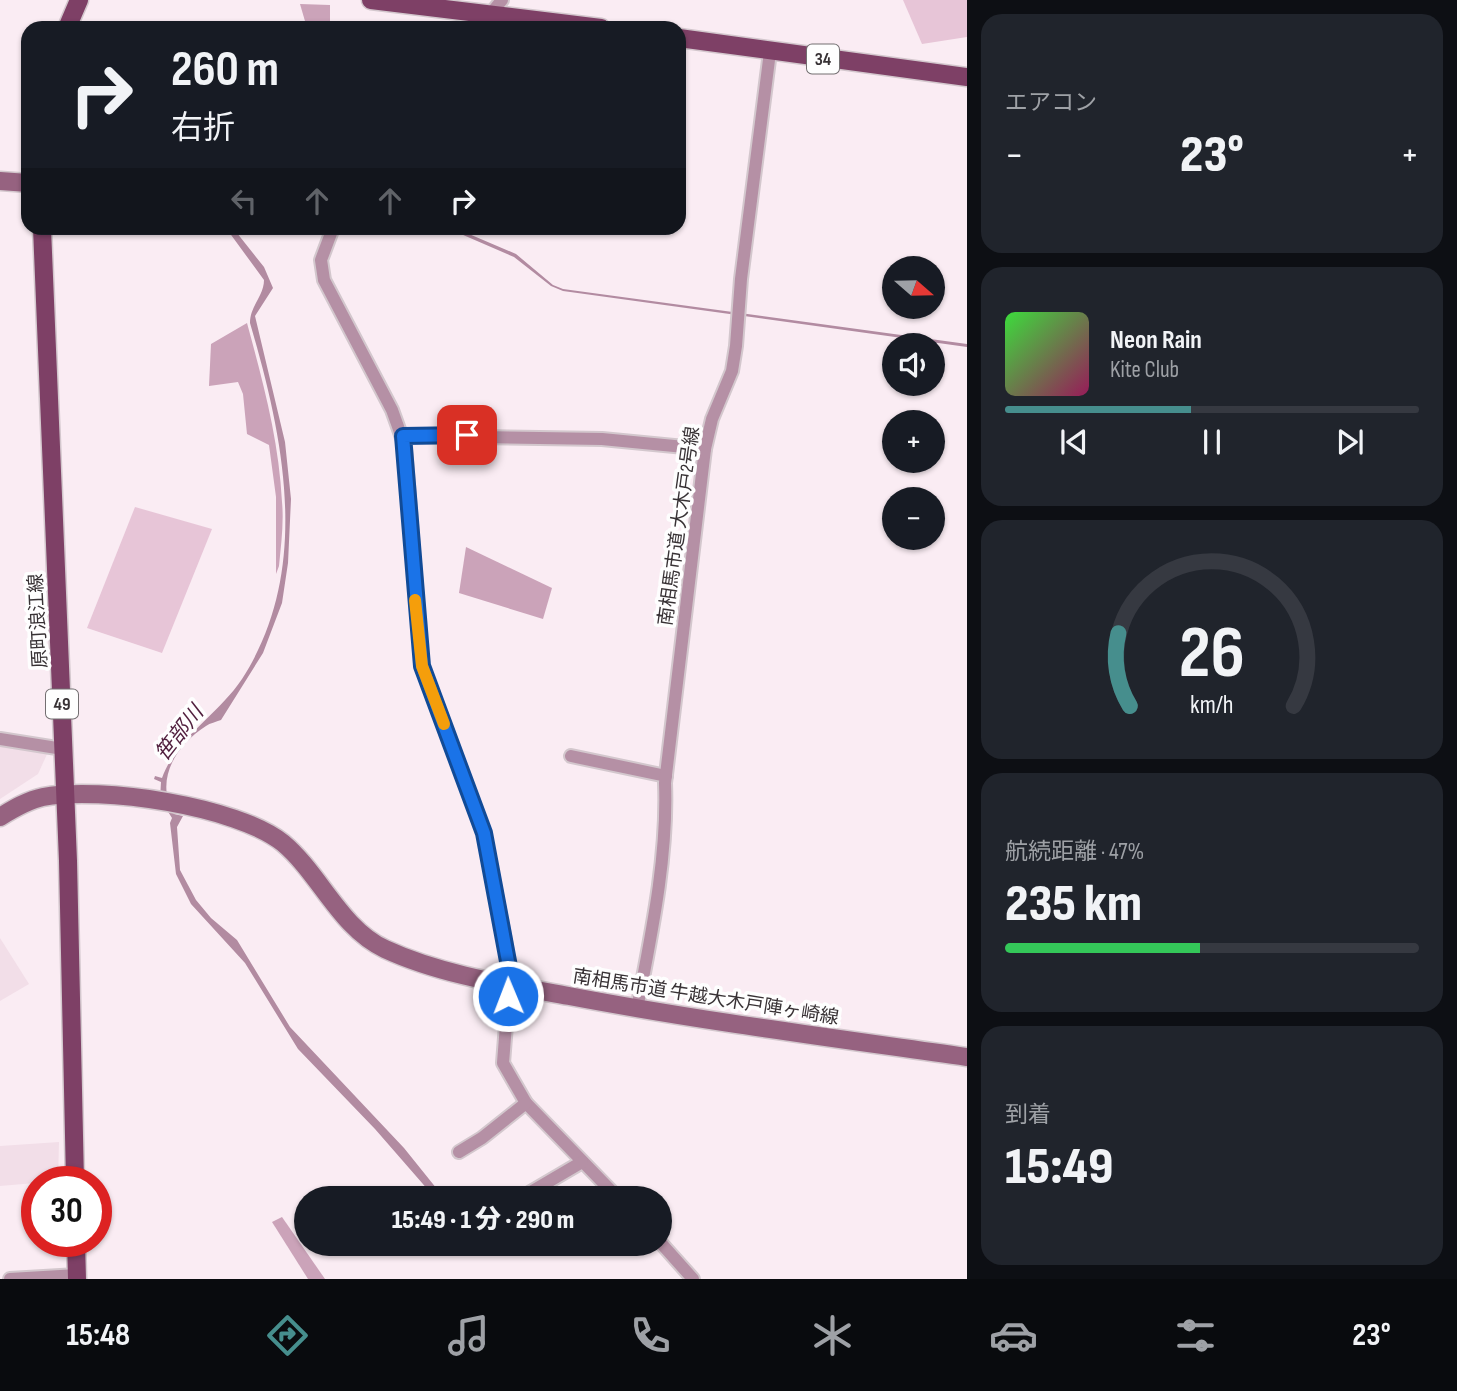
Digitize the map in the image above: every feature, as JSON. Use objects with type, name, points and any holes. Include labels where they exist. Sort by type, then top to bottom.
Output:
[{"type":"main road","points":[[70,21],[79,0]]},
{"type":"main road","points":[[371,0],[546,21]]},
{"type":"main road","name":"34","points":[[686,39],[967,77]]},
{"type":"main road","name":"原町浪江線","points":[[42,235],[65,794],[75,1166]]},
{"type":"main road","points":[[76,1257],[77,1277]]},
{"type":"street","name":"南相馬市道 大木戸2号線","points":[[637,1009],[657,888],[666,809],[666,776],[705,449],[712,419],[732,371],[770,52]]},
{"type":"street","points":[[0,181],[21,182]]},
{"type":"street","points":[[330,235],[321,260],[324,280],[403,436],[422,666],[484,833],[496,887],[510,984],[503,1063],[526,1103],[606,1186]]},
{"type":"street","points":[[403,436],[602,439],[705,449]]},
{"type":"street","points":[[0,739],[63,749]]},
{"type":"street","points":[[571,756],[666,776]]},
{"type":"street","name":"南相馬市道 牛越大木戸陣ヶ崎線","points":[[0,817],[40,797],[92,794],[205,810],[239,818],[282,843],[362,933],[381,947],[417,961],[510,984],[637,1009],[967,1056]]},
{"type":"street","points":[[459,1152],[482,1138],[526,1103]]},
{"type":"street","points":[[541,1186],[583,1162]]},
{"type":"street","points":[[672,1256],[689,1275],[673,1279]]},
{"type":"street","points":[[10,1279],[77,1277]]},
{"type":"shaded area","points":[[903,0],[967,0],[967,37],[922,44]]},
{"type":"shaded area","points":[[300,4],[330,5],[330,21],[305,21]]},
{"type":"shaded area","points":[[231,235],[239,235],[264,267],[273,288],[255,316],[285,442],[291,499],[288,563],[282,603],[263,653],[221,720],[195,734],[177,753],[171,764],[167,776],[168,801],[174,814],[183,816],[177,827],[180,870],[196,900],[211,918],[237,940],[290,1027],[404,1148],[435,1186],[425,1186],[375,1129],[298,1049],[245,963],[191,904],[176,874],[170,823],[172,818],[160,799],[161,782],[154,779],[155,776],[162,778],[177,750],[242,679],[264,637],[278,594],[284,549],[285,504],[281,458],[273,412],[250,323],[252,311],[262,291],[264,280]]},
{"type":"shaded area","points":[[463,235],[471,235],[516,254],[553,285],[563,289],[886,333],[882,335],[563,291],[551,286],[514,257]]},
{"type":"shaded area","points":[[247,323],[278,456],[283,510],[279,566],[276,574],[276,497],[269,445],[247,434],[243,394],[238,382],[209,386],[211,344]]},
{"type":"shaded area","points":[[945,341],[967,344],[967,347],[945,344]]},
{"type":"shaded area","points":[[135,507],[212,529],[162,653],[87,628]]},
{"type":"shaded area","points":[[466,547],[552,588],[543,619],[459,593]]},
{"type":"shaded area","points":[[0,744],[48,752],[38,774],[0,799]]},
{"type":"shaded area","points":[[0,938],[29,984],[0,1001]]},
{"type":"shaded area","points":[[59,1142],[58,1166],[21,1166],[21,1184],[0,1186],[0,1146]]},
{"type":"shaded area","points":[[282,1217],[294,1234],[294,1256],[309,1256],[325,1279],[308,1279],[272,1222]]},
{"type":"slow traffic","points":[[415,600],[422,666],[444,724]]},
{"type":"route","points":[[467,435],[403,436],[414,589],[422,666],[484,833],[493,871],[510,972],[508,996]]},
{"type":"water label","name":"笹部川","points":[[179,733]]}]
